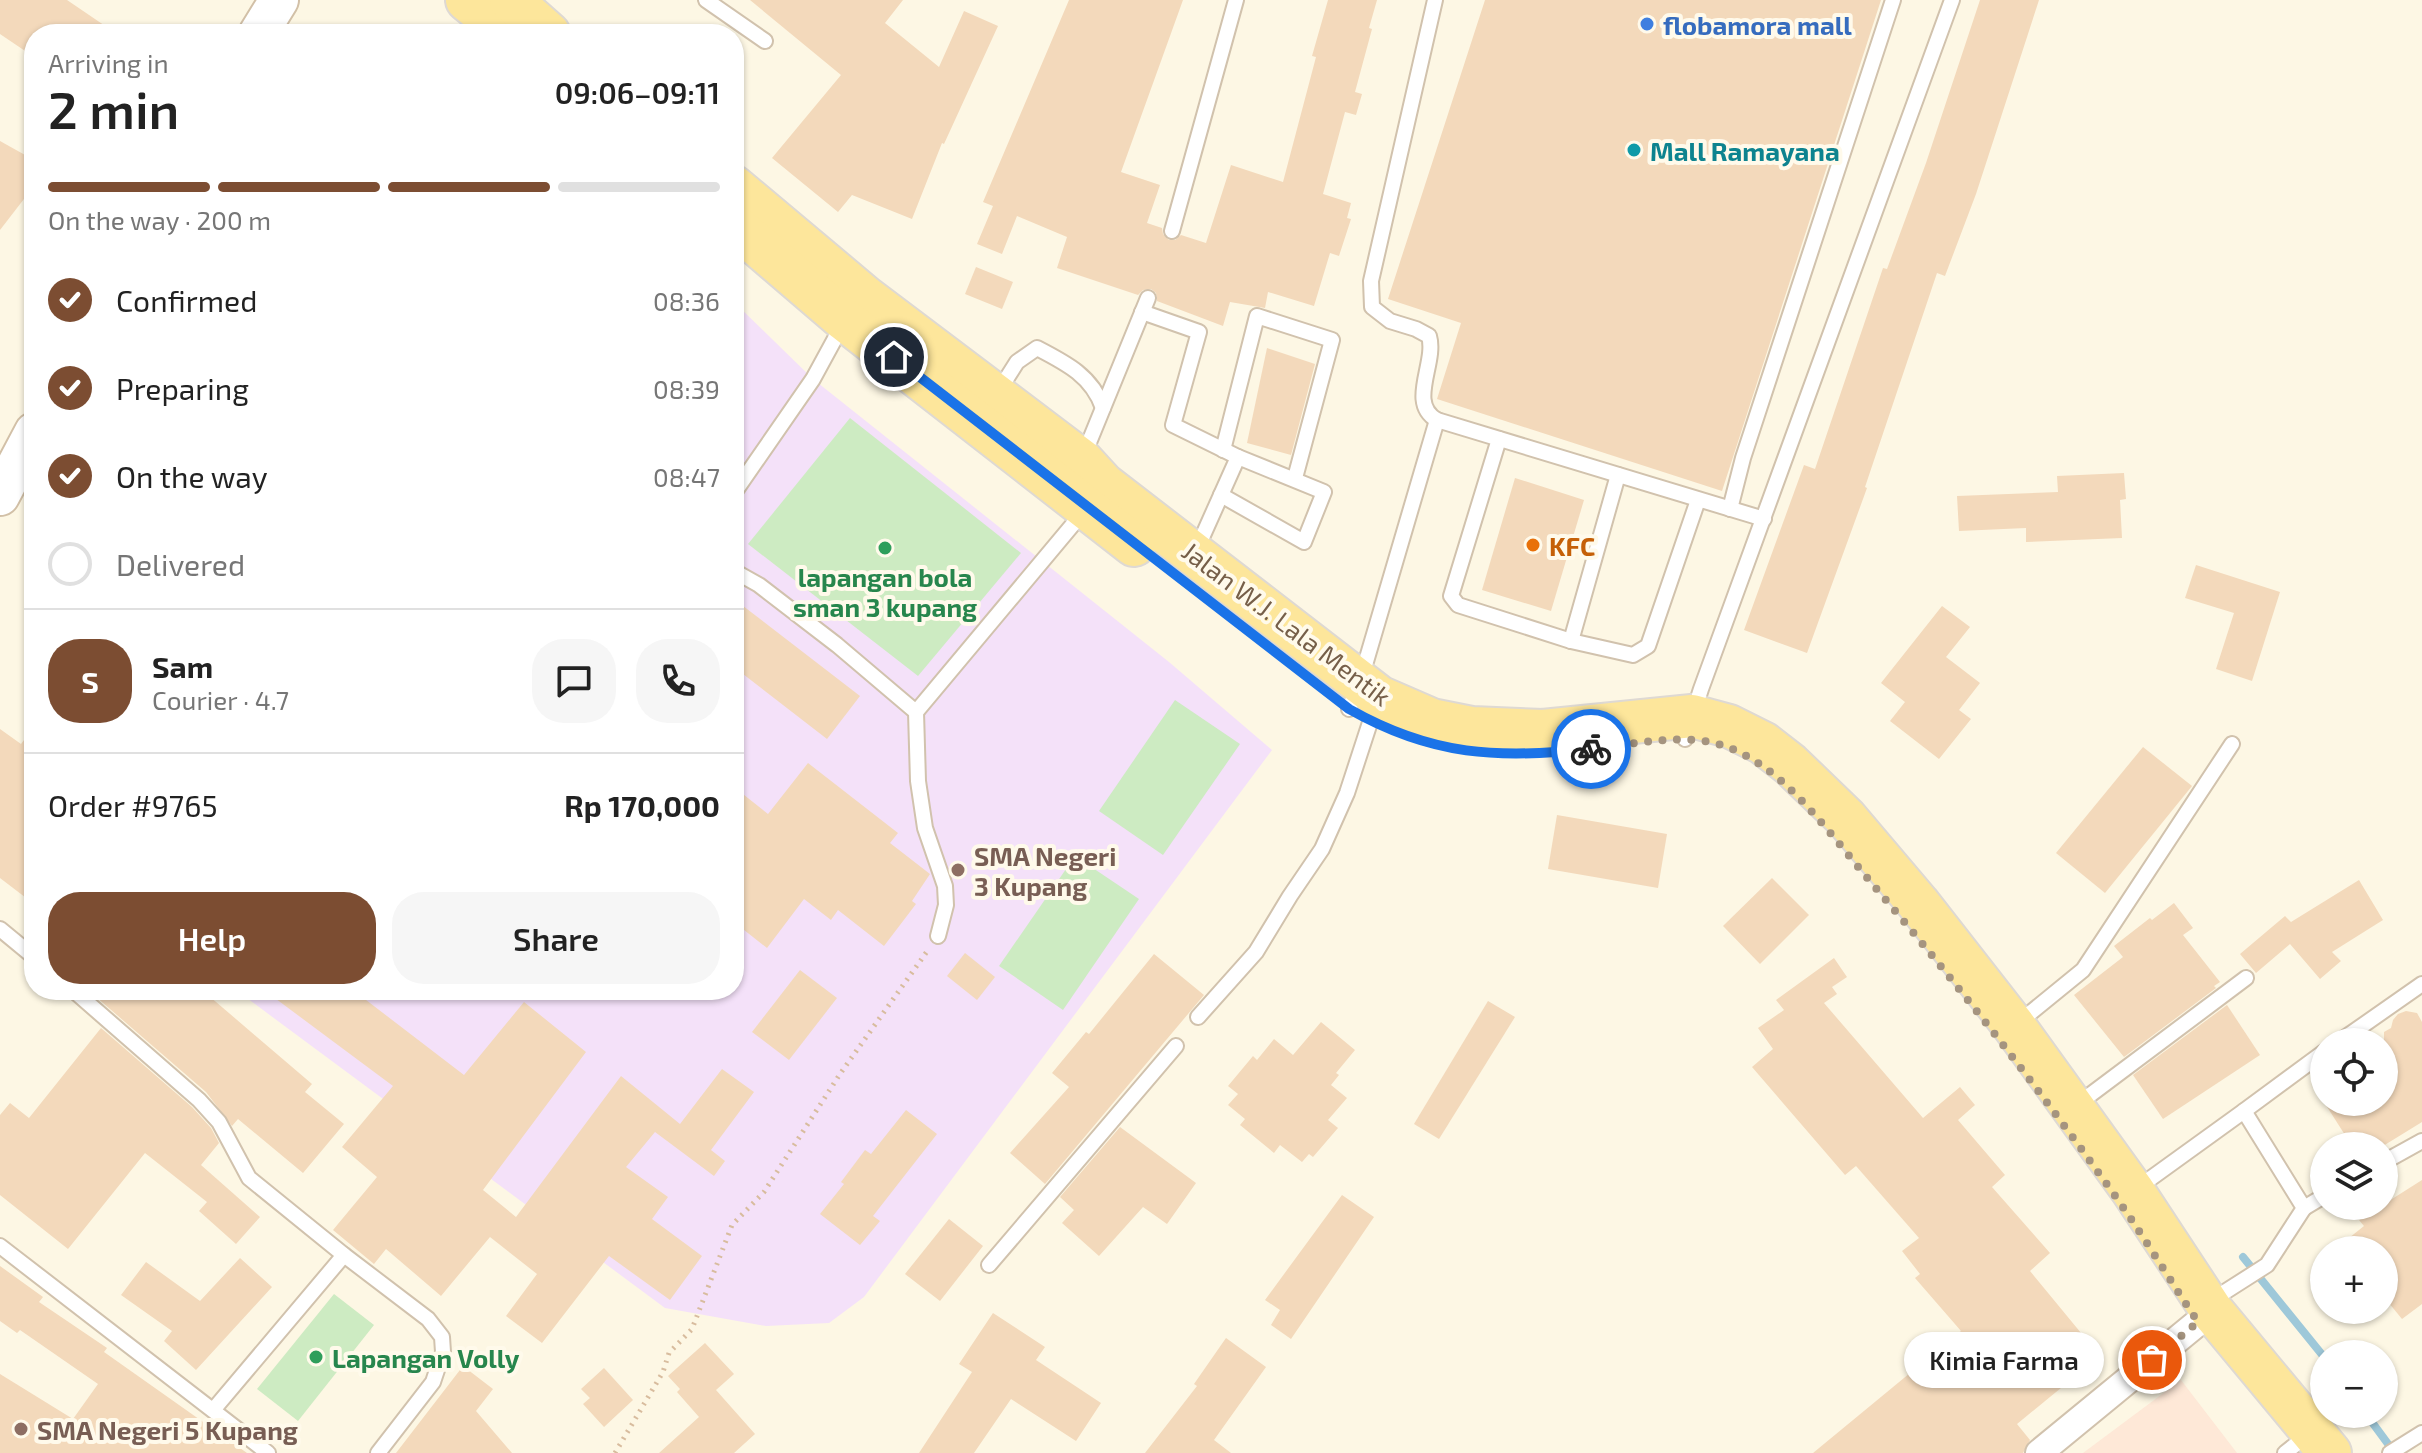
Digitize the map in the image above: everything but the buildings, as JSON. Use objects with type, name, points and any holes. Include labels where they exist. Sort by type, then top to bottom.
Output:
[{"type":"main road","points":[[264,24],[279,0]]},
{"type":"main road","points":[[494,15],[520,24]]},
{"type":"main road","name":"Jalan W.J. Lala Mentik","points":[[744,197],[855,309],[996,396],[1080,482],[1194,555],[1365,703],[1472,728],[1543,731],[1688,727],[1749,758],[1775,776],[1802,802],[1903,920],[2006,1032],[2126,1197],[2202,1312],[2307,1446]]},
{"type":"main road","points":[[744,232],[855,309],[1365,703]]},
{"type":"main road","points":[[0,496],[24,451]]},
{"type":"street","points":[[2039,1453],[2202,1312]]},
{"type":"lane","points":[[706,0],[741,24]]},
{"type":"lane","points":[[1172,231],[1236,0]]},
{"type":"lane","points":[[1435,0],[1371,281],[1372,307],[1390,321],[1429,336],[1431,356],[1423,407],[1427,414],[1437,420],[1764,519]]},
{"type":"lane","points":[[1730,509],[1743,458],[1893,0]]},
{"type":"lane","points":[[1688,727],[1952,0]]},
{"type":"lane","points":[[744,26],[765,41]]},
{"type":"lane","points":[[938,936],[946,905],[945,886],[925,828],[918,781],[916,712],[1080,482],[1103,408],[1145,305],[1199,332],[1173,425],[1238,457],[1324,492],[1304,542],[1221,495]]},
{"type":"lane","points":[[744,479],[813,379],[855,309]]},
{"type":"lane","points":[[1223,450],[1257,316],[1332,340],[1295,478]]},
{"type":"lane","points":[[996,396],[1017,362],[1037,348],[1075,368],[1098,393],[1103,408]]},
{"type":"lane","points":[[1198,1017],[1256,952],[1322,849],[1347,793],[1365,703],[1437,420]]},
{"type":"lane","points":[[1499,439],[1451,596],[1458,605],[1571,641],[1633,655],[1648,646],[1698,500]]},
{"type":"lane","points":[[1194,555],[1238,457]]},
{"type":"lane","points":[[1571,641],[1618,475]]},
{"type":"lane","points":[[744,577],[815,628],[916,712]]},
{"type":"lane","points":[[2006,1032],[2083,970],[2232,744]]},
{"type":"lane","points":[[0,929],[24,949]]},
{"type":"lane","points":[[2066,1114],[2246,978]]},
{"type":"lane","points":[[2359,1028],[2422,984]]},
{"type":"lane","points":[[84,1000],[199,1100],[219,1122],[249,1178],[428,1319],[442,1337],[443,1352],[433,1382],[378,1453]]},
{"type":"lane","points":[[989,1265],[1176,1046]]},
{"type":"lane","points":[[2126,1197],[2310,1062]]},
{"type":"lane","points":[[2244,1111],[2304,1208]]},
{"type":"lane","points":[[2398,1154],[2422,1141]]},
{"type":"lane","points":[[2202,1312],[2267,1265],[2304,1208],[2310,1204]]},
{"type":"lane","points":[[0,1246],[268,1453]]},
{"type":"lane","points":[[214,1409],[344,1255]]},
{"type":"lane","points":[[2390,1453],[2422,1433]]},
{"type":"path","points":[[615,1453],[663,1372],[669,1353],[692,1329],[732,1225],[764,1192],[840,1074],[938,936]]},
{"type":"shaded area","name":"SMA Negeri 3 Kupang","points":[[744,312],[813,379],[1169,662],[1272,750],[864,1297],[829,1323],[766,1326],[665,1308],[249,1000],[744,1000]]},
{"type":"shaded area","points":[[2181,1380],[2237,1453],[2083,1453]]},
{"type":"green space","name":"lapangan bola sman 3 kupang","points":[[850,418],[1021,553],[918,676],[748,544]]},
{"type":"green space","points":[[1175,700],[1240,744],[1163,855],[1099,811]]},
{"type":"green space","points":[[1075,856],[1139,899],[1063,1010],[999,966]]},
{"type":"green space","name":"Lapangan Volly","points":[[334,1294],[374,1325],[298,1421],[257,1389]]},
{"type":"waterway","points":[[2243,1257],[2310,1340]]},
{"type":"waterway","points":[[2376,1428],[2394,1452]]},
{"type":"way so far","points":[[1591,749],[1685,739],[1718,744],[1749,758],[1775,776],[1802,802],[1998,1037],[2120,1203],[2198,1322],[2152,1360]]},
{"type":"place","name":"flobamora mall","points":[[1647,24]]},
{"type":"place","name":"Mall Ramayana","points":[[1634,150]]},
{"type":"place","name":"KFC","points":[[1533,545]]},
{"type":"place","name":"lapangan bola sman 3 kupang","points":[[885,548]]},
{"type":"place","name":"SMA Negeri 3 Kupang","points":[[958,870]]},
{"type":"place","name":"Lapangan Volly","points":[[316,1357]]},
{"type":"place","name":"Kimia Farma","points":[[2152,1360]]},
{"type":"place","name":"SMA Negeri 5 Kupang","points":[[21,1429]]},
{"type":"route","points":[[894,357],[1087,509],[1349,709],[1372,722],[1466,752],[1508,756],[1591,749]]}]
